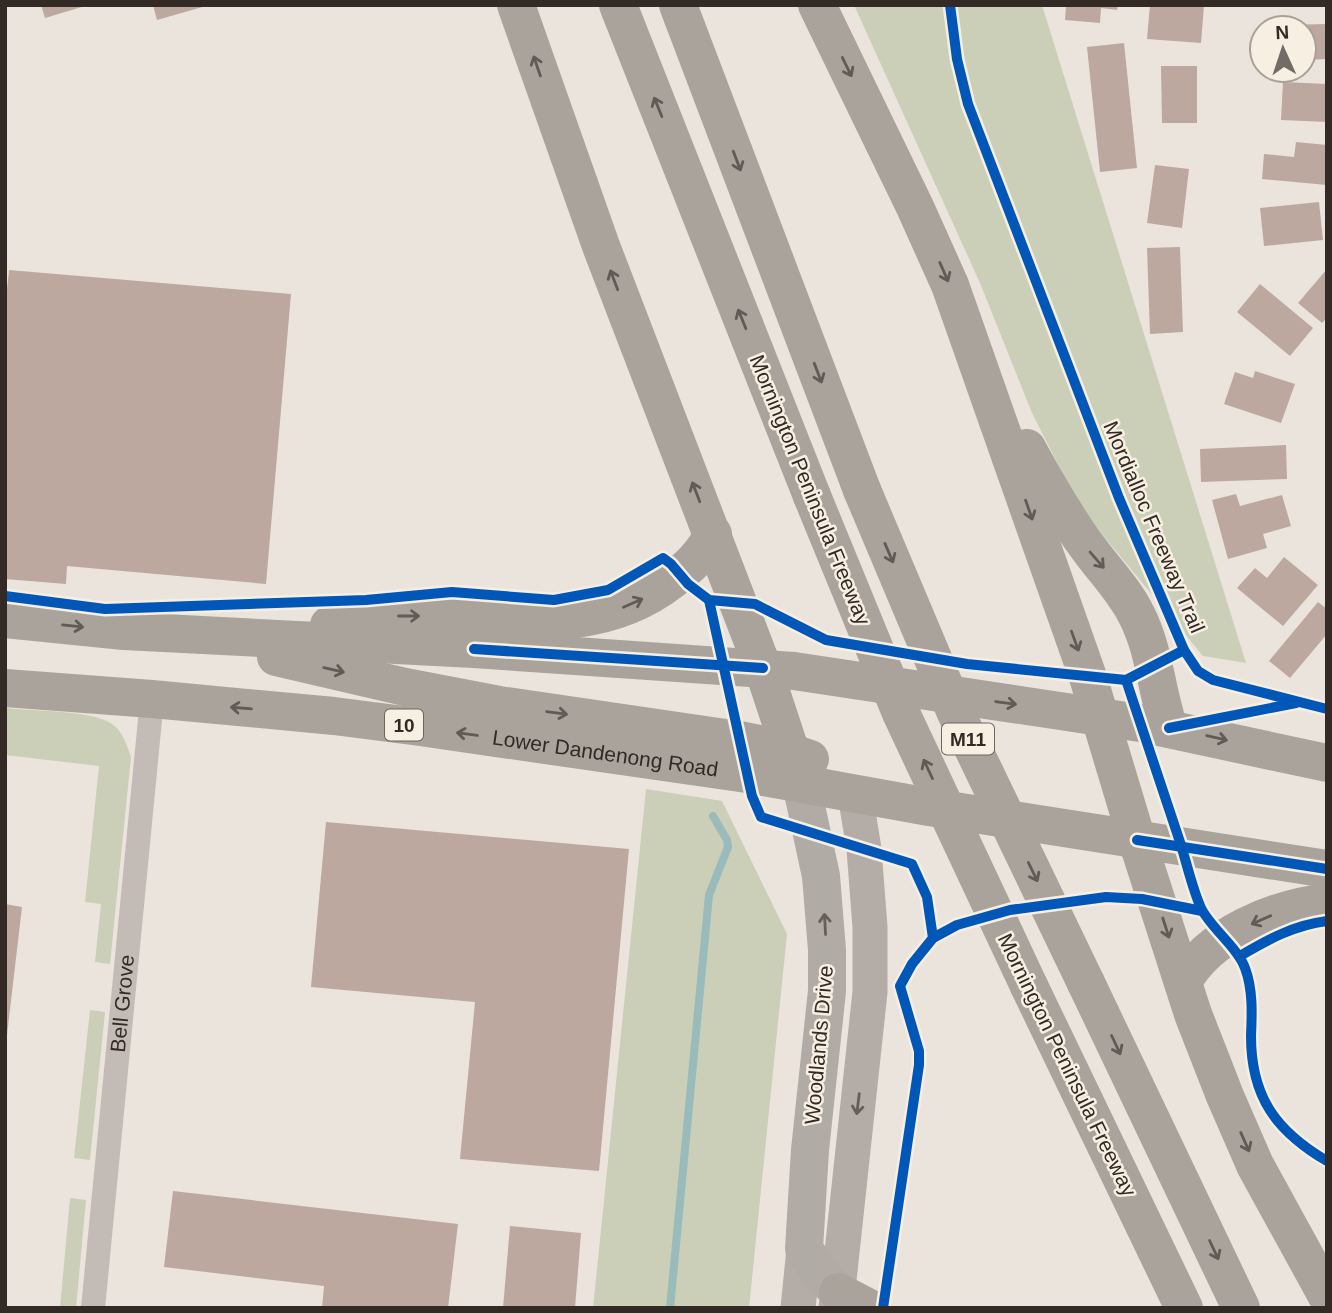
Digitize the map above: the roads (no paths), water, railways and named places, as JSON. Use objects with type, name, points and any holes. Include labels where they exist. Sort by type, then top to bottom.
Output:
[{"type":"highway","points":[[516,5],[601,246],[763,668],[796,768]]},
{"type":"highway","name":"Mornington Peninsula Freeway","points":[[618,5],[901,713],[1184,1308]]},
{"type":"highway","name":"M11","points":[[678,5],[862,490],[956,713],[1241,1308]]},
{"type":"highway","points":[[817,5],[950,285],[1101,716],[1137,840],[1183,982],[1225,1096],[1255,1164],[1327,1296]]},
{"type":"highway","points":[[967,331],[1056,500],[1090,552],[1124,593],[1138,618],[1150,651],[1169,728]]},
{"type":"highway","points":[[244,637],[400,616],[564,622],[605,615],[633,604],[665,586],[695,561],[713,534]]},
{"type":"highway","points":[[5,619],[171,634],[474,649],[763,668],[1101,716],[1327,763]]},
{"type":"highway","points":[[171,634],[438,694],[739,740],[796,768],[834,770],[849,783],[855,793],[1327,869]]},
{"type":"highway","name":"Lower Dandenong Road","points":[[5,688],[334,716],[747,774],[796,768]]},
{"type":"highway","points":[[1183,982],[1203,958],[1244,927],[1280,912],[1327,902]]},
{"type":"main road","name":"Woodlands Drive","points":[[796,768],[821,876],[827,950],[827,991],[810,1150],[804,1249]]},
{"type":"main road","points":[[804,1249],[818,1272],[848,1303]]},
{"type":"street","name":"Bell Grove","points":[[93,1308],[152,699]]},
{"type":"street","name":"Woodlands Drive","points":[[848,1303],[870,992],[870,927],[864,849],[855,793]]},
{"type":"street","name":"Woodlands Drive","points":[[798,1308],[804,1249]]},
{"type":"waterway","points":[[670,1308],[709,895],[728,847],[727,840],[713,816]]}]
